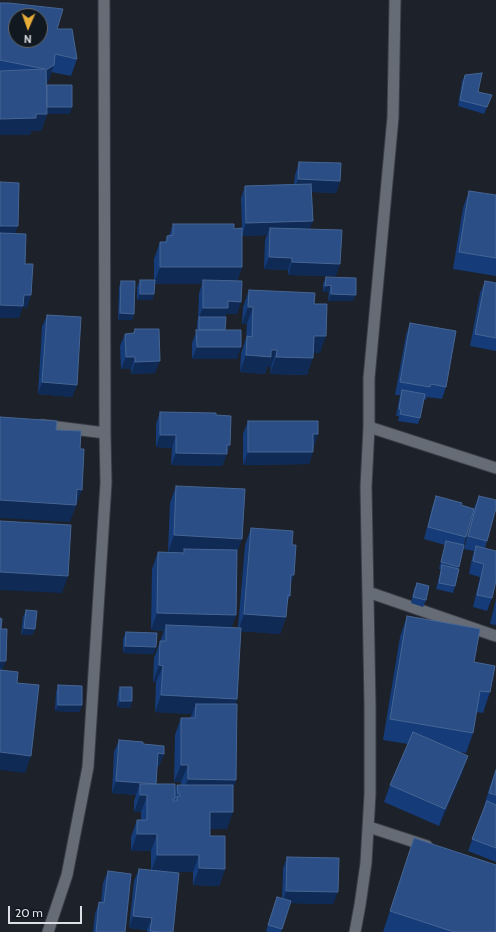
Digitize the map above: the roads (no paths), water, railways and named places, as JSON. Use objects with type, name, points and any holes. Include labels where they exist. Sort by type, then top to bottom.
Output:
[{"type":"street","points":[[48,932],[67,875],[88,766],[106,483],[104,0]]},
{"type":"street","points":[[355,932],[366,863],[369,826],[370,706],[366,487],[370,378],[393,117],[395,0]]},
{"type":"street","points":[[30,424],[105,433]]},
{"type":"street","points":[[369,426],[496,468]]},
{"type":"street","points":[[368,592],[496,636]]},
{"type":"street","points":[[369,826],[440,851]]}]
